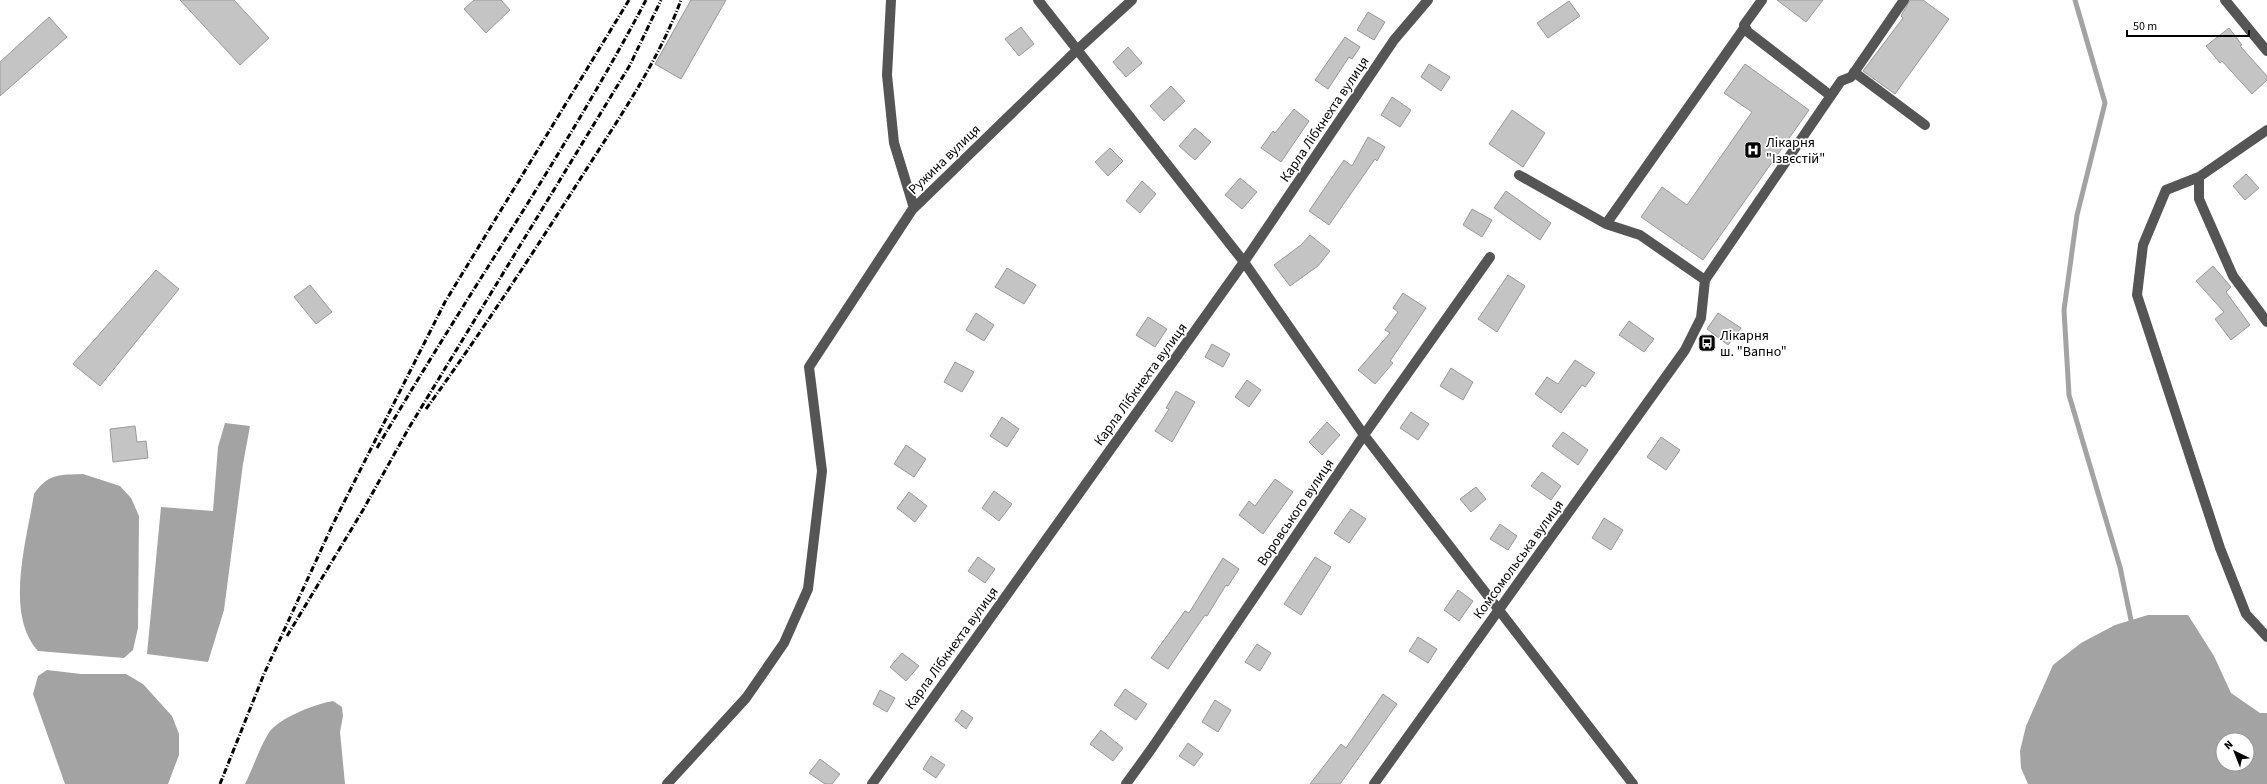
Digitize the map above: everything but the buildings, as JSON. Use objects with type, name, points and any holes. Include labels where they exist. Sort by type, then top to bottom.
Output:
[{"type":"street","points":[[891,0],[887,75],[888,90],[894,143],[914,208]]},
{"type":"street","points":[[1038,0],[1244,262],[1364,436],[1500,609],[1633,784]]},
{"type":"street","name":"Ружина вулиця","points":[[667,784],[746,698],[784,643],[808,589],[822,471],[809,366],[914,208],[1077,50],[1132,0]]},
{"type":"street","name":"Карла Лібкнехта вулиця","points":[[872,784],[1244,262],[1394,40],[1428,0]]},
{"type":"street","points":[[1606,224],[1745,27],[1744,25],[1762,0]]},
{"type":"street","points":[[1519,174],[1606,224],[1640,235],[1705,280],[1831,96],[1842,81],[1851,77],[1904,0]]},
{"type":"street","points":[[2225,0],[2267,52]]},
{"type":"street","points":[[1745,27],[1748,32],[1831,96]]},
{"type":"street","points":[[1854,72],[1925,125]]},
{"type":"street","points":[[2267,130],[2199,177],[2166,190],[2143,245],[2137,295],[2220,548],[2246,614],[2267,637]]},
{"type":"street","points":[[2199,177],[2199,199],[2232,276],[2267,322]]},
{"type":"street","name":"Воровського вулиця","points":[[1126,784],[1364,436],[1490,257]]},
{"type":"street","name":"Комсомольська вулиця","points":[[1374,784],[1685,350],[1701,318],[1705,280]]},
{"type":"shaded area","points":[[225,423],[250,426],[243,464],[224,610],[208,662],[147,654],[161,507],[213,511],[218,447]]},
{"type":"shaded area","points":[[83,474],[120,486],[131,498],[139,516],[138,628],[133,650],[124,658],[38,651],[28,635],[22,617],[20,597],[23,554],[34,494],[44,482],[55,476]]},
{"type":"shaded area","points":[[2148,615],[2188,615],[2214,656],[2231,693],[2260,713],[2267,713],[2267,784],[2028,784],[2021,768],[2020,751],[2026,726],[2053,665],[2081,643],[2115,625]]},
{"type":"shaded area","points":[[47,670],[81,674],[126,674],[143,684],[172,716],[179,734],[179,755],[168,784],[65,784],[33,694],[38,676]]},
{"type":"shaded area","points":[[333,701],[342,707],[343,716],[340,732],[345,784],[245,784],[268,734],[273,728],[288,717],[317,705]]},
{"type":"waterway","points":[[2075,0],[2105,103],[2077,215],[2064,310],[2069,395],[2120,567],[2132,625]]},
{"type":"railway","points":[[220,784],[264,674],[332,526],[445,302],[629,0]]},
{"type":"railway","points":[[377,448],[582,114],[646,0]]},
{"type":"railway","points":[[287,636],[363,510],[410,426],[630,65],[661,0]]},
{"type":"railway","points":[[426,409],[467,351],[546,233],[624,110],[661,45],[681,0]]},
{"type":"place","name":"Лікарня \"Ізвєстій\"","points":[[1753,150]]},
{"type":"place","name":"Лікарня ш. \"Вапно\"","points":[[1707,343]]}]
